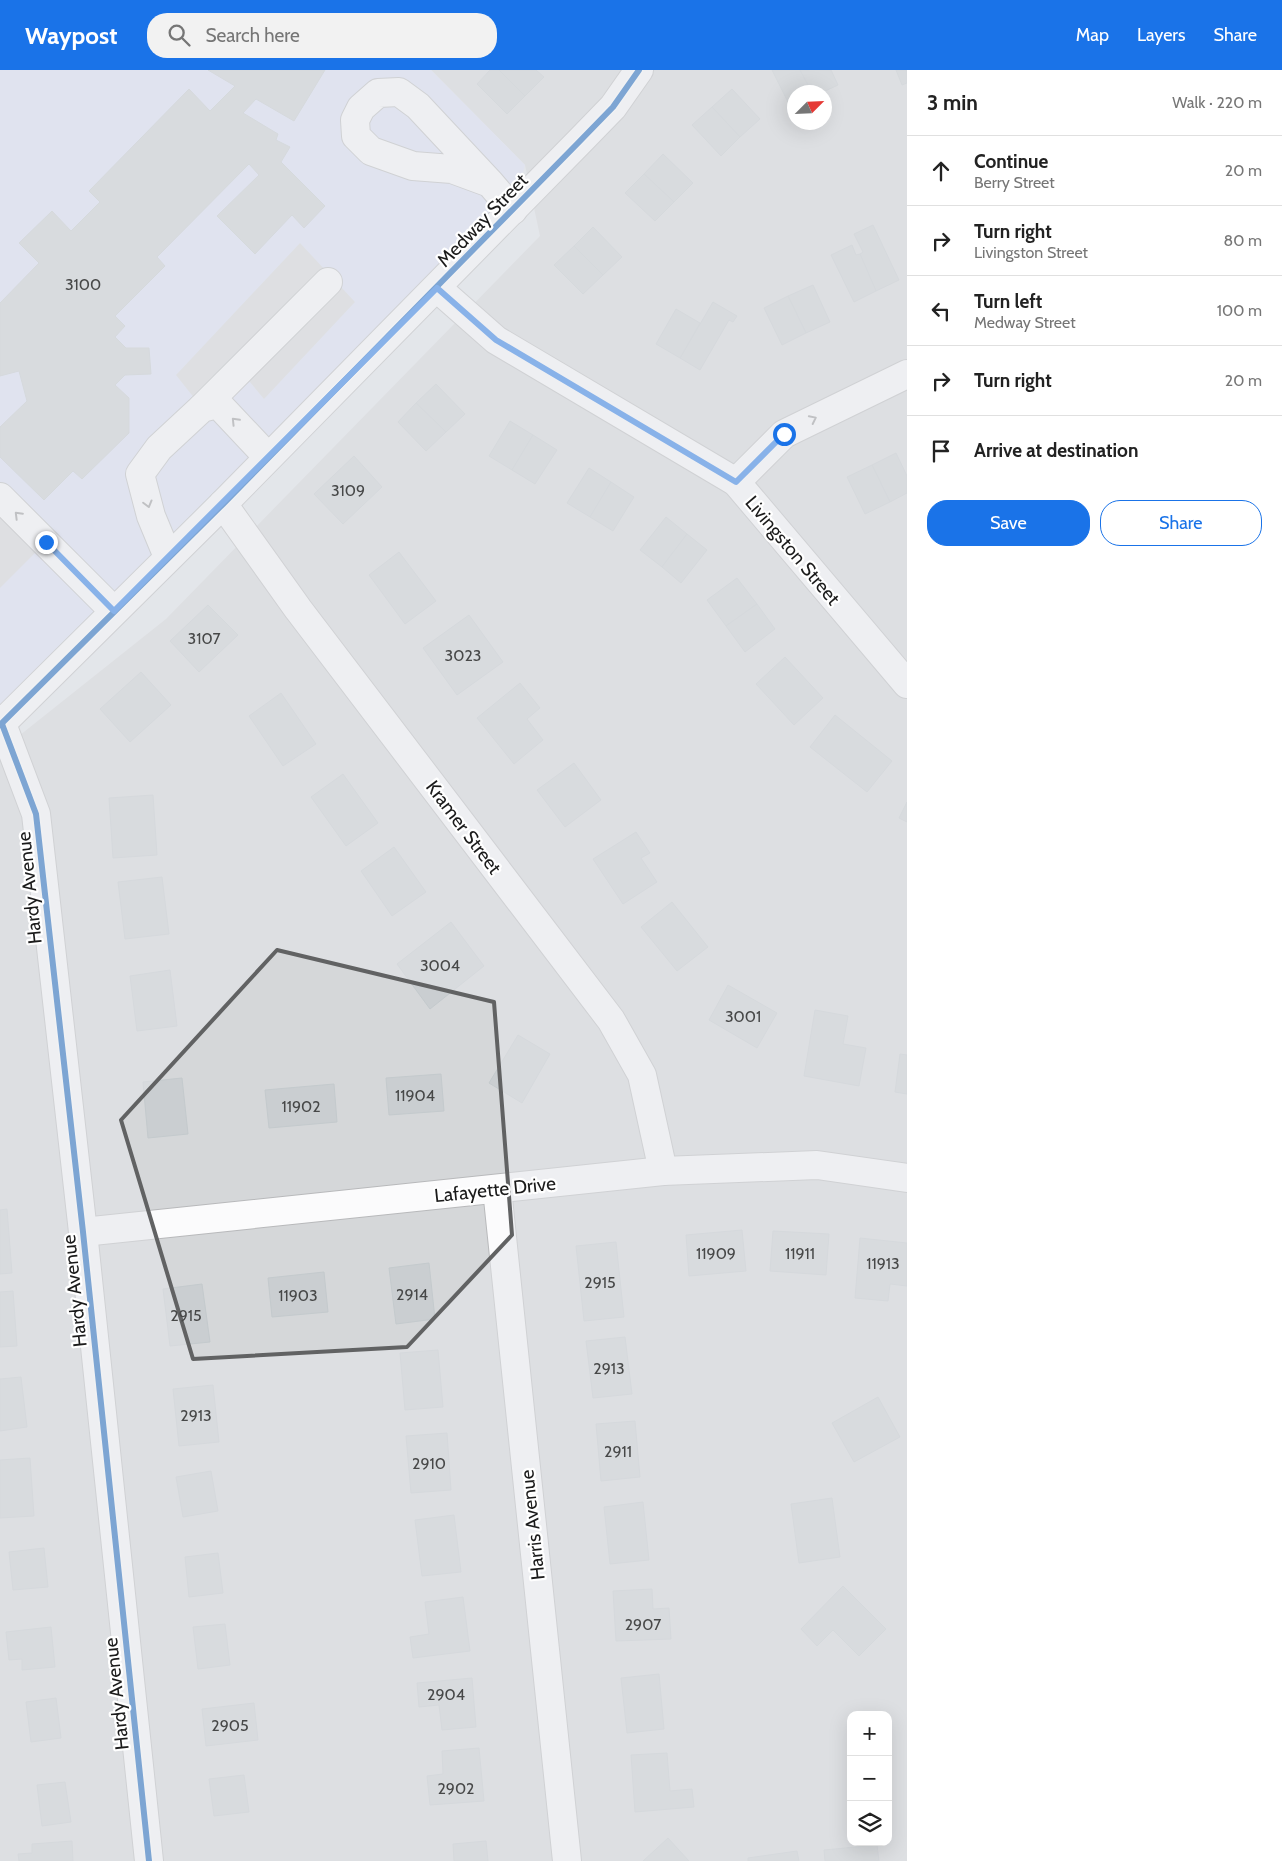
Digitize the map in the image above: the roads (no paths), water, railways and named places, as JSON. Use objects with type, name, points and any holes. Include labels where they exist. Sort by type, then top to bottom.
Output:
[{"type":"street","name":"Medway Street","points":[[1,724],[437,288],[613,107],[640,70]]},
{"type":"street","points":[[490,183],[452,169],[414,166],[371,151],[356,136],[355,120],[361,108],[378,93],[399,92],[418,106],[490,183],[513,210]]},
{"type":"street","points":[[168,557],[151,516],[140,474],[159,448],[202,408],[328,282]]},
{"type":"street","name":"Livingston Street","points":[[437,288],[496,340],[736,482],[907,684]]},
{"type":"street","points":[[736,482],[784,434],[907,374]]},
{"type":"street","points":[[202,408],[218,404],[268,457]]},
{"type":"street","points":[[0,497],[114,611]]},
{"type":"street","name":"Kramer Street","points":[[223,504],[298,609],[611,1020],[642,1075],[663,1171]]},
{"type":"street","name":"Hardy Avenue","points":[[1,724],[36,814],[83,1232],[149,1861]]},
{"type":"street","name":"Lafayette Drive","points":[[83,1232],[663,1171],[817,1165],[907,1178]]},
{"type":"street","name":"Harris Avenue","points":[[497,1189],[567,1861]]}]
